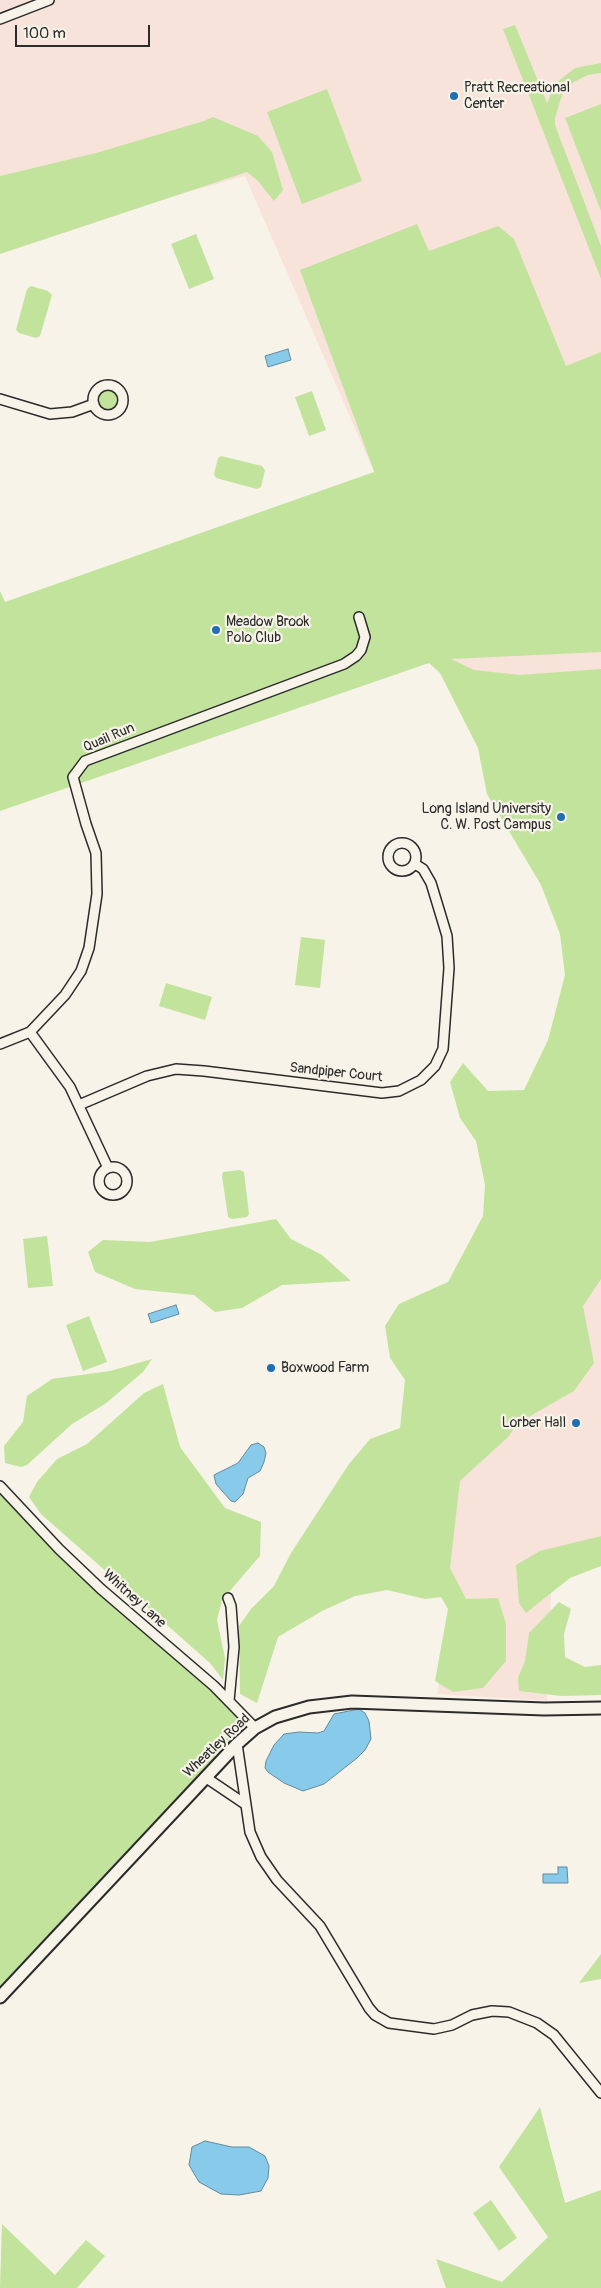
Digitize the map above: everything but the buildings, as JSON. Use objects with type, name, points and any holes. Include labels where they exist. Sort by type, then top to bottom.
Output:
[{"type":"main road","name":"Wheatley Road","points":[[0,1997],[237,1744],[254,1728],[275,1717],[309,1707],[352,1702],[601,1708]]},
{"type":"street","points":[[0,19],[49,0]]},
{"type":"street","points":[[0,399],[50,414],[72,412],[94,404]]},
{"type":"street","name":"Quail Run","points":[[0,1044],[30,1032],[65,995],[81,971],[89,948],[95,922],[97,894],[96,853],[86,824],[74,777],[85,761],[344,664],[361,650],[365,637],[359,617]]},
{"type":"street","name":"Sandpiper Court","points":[[79,1105],[147,1076],[176,1069],[382,1093],[399,1091],[421,1080],[435,1066],[443,1049],[449,968],[447,936],[441,916],[427,876],[423,869],[415,864]]},
{"type":"street","points":[[30,1032],[70,1087],[108,1168]]},
{"type":"street","name":"Whitney Lane","points":[[0,1486],[59,1549],[101,1589],[230,1701],[254,1728]]},
{"type":"street","points":[[228,1598],[231,1606],[234,1647],[230,1701]]},
{"type":"street","points":[[237,1744],[250,1832],[261,1856],[278,1880],[320,1926],[375,2015],[390,2023],[425,2029],[444,2027],[472,2015],[492,2011],[509,2012],[521,2016],[537,2023],[554,2035],[601,2093]]},
{"type":"street","points":[[205,1777],[245,1804]]},
{"type":"shaded area","name":"Long Island University C. W. Post Campus","points":[[0,0],[601,0],[601,1558],[552,1567],[547,1701],[437,1694],[454,1590],[353,1569],[599,976],[443,659],[374,472],[245,176],[0,245]]},
{"type":"green space","points":[[515,25],[547,103],[556,83],[575,68],[601,63],[601,73],[588,75],[574,82],[563,92],[555,118],[555,125],[601,246],[601,279],[503,29]]},
{"type":"green space","points":[[327,89],[362,181],[302,204],[267,112]]},
{"type":"green space","points":[[601,104],[601,211],[565,118]]},
{"type":"green space","points":[[213,117],[258,136],[272,152],[283,190],[274,201],[258,181],[247,172],[0,254],[0,176],[96,153]]},
{"type":"green space","points":[[417,224],[429,251],[498,226],[514,239],[566,366],[601,352],[601,652],[451,659],[474,670],[520,675],[601,669],[601,1279],[583,1306],[594,1363],[574,1391],[518,1423],[508,1437],[460,1481],[450,1568],[466,1599],[498,1598],[506,1624],[506,1661],[483,1688],[453,1692],[435,1681],[448,1609],[441,1597],[425,1599],[387,1590],[355,1596],[322,1611],[278,1637],[257,1703],[240,1694],[239,1626],[251,1609],[274,1586],[291,1553],[349,1464],[370,1439],[400,1428],[405,1380],[390,1358],[385,1326],[399,1304],[448,1282],[483,1216],[485,1185],[476,1141],[460,1118],[450,1082],[463,1063],[488,1091],[524,1090],[548,1040],[565,975],[560,934],[541,885],[487,794],[478,748],[440,673],[429,663],[0,811],[0,591],[5,602],[374,472],[378,482],[300,270]]},
{"type":"green space","points":[[196,234],[214,279],[189,289],[171,244]]},
{"type":"green space","points":[[31,286],[48,291],[52,295],[40,336],[36,338],[19,333],[16,330],[27,289]]},
{"type":"green space","points":[[107,387],[116,391],[120,400],[116,409],[107,413],[98,409],[94,400],[98,391]]},
{"type":"green space","points":[[312,391],[326,430],[309,436],[295,397]]},
{"type":"green space","points":[[221,456],[262,466],[265,470],[261,487],[257,489],[216,478],[214,474],[218,458]]},
{"type":"green space","points":[[301,937],[325,940],[320,988],[295,985]]},
{"type":"green space","points":[[166,983],[212,997],[205,1020],[159,1006]]},
{"type":"green space","points":[[240,1170],[244,1172],[249,1214],[247,1217],[232,1219],[228,1217],[222,1176],[223,1172]]},
{"type":"green space","points":[[276,1219],[291,1239],[322,1255],[351,1281],[282,1285],[242,1308],[215,1312],[194,1295],[135,1289],[95,1272],[88,1252],[103,1240],[150,1242]]},
{"type":"green space","points":[[47,1236],[53,1286],[28,1288],[23,1239]]},
{"type":"green space","points":[[89,1316],[107,1362],[83,1371],[66,1325]]},
{"type":"green space","points":[[152,1359],[143,1372],[105,1404],[72,1424],[27,1465],[21,1467],[5,1463],[4,1446],[23,1422],[27,1396],[52,1379],[110,1371]]},
{"type":"green space","points":[[163,1384],[180,1447],[225,1508],[261,1522],[260,1556],[222,1600],[217,1620],[225,1658],[223,1680],[210,1663],[41,1514],[29,1497],[37,1482],[57,1459],[87,1444],[144,1393]]},
{"type":"green space","points":[[0,1486],[59,1549],[255,1728],[0,1998]]},
{"type":"green space","points":[[601,1536],[601,1566],[570,1578],[526,1613],[519,1603],[516,1565],[540,1551]]},
{"type":"green space","points":[[559,1602],[571,1609],[564,1634],[565,1657],[585,1667],[601,1665],[601,1695],[561,1696],[519,1691],[518,1678],[525,1661],[529,1633]]},
{"type":"green space","points":[[601,1954],[601,1979],[579,1983]]},
{"type":"green space","points":[[540,2107],[565,2203],[601,2190],[601,2288],[446,2288],[436,2259],[502,2282],[548,2237],[499,2167]]},
{"type":"green space","points":[[491,2200],[517,2238],[499,2251],[473,2213]]},
{"type":"green space","points":[[2,2224],[55,2275],[86,2240],[105,2256],[77,2288],[0,2288]]},
{"type":"water","points":[[288,349],[291,360],[268,367],[265,356]]},
{"type":"water","points":[[176,1305],[179,1314],[151,1323],[148,1314]]},
{"type":"water","points":[[258,1443],[264,1447],[266,1453],[260,1471],[248,1478],[243,1494],[235,1502],[231,1501],[216,1484],[214,1475],[238,1463],[251,1445]]},
{"type":"water","points":[[359,1709],[365,1713],[369,1721],[371,1739],[365,1750],[357,1758],[324,1784],[303,1791],[284,1783],[265,1768],[266,1761],[274,1745],[284,1734],[299,1732],[318,1733],[324,1731],[334,1714]]},
{"type":"water","points":[[558,1867],[567,1867],[568,1883],[543,1883],[543,1874],[558,1874]]},
{"type":"water","points":[[205,2141],[232,2147],[249,2147],[265,2156],[269,2166],[268,2178],[261,2191],[239,2195],[221,2194],[199,2182],[189,2165],[192,2147]]},
{"type":"place","name":"Pratt Recreational Center","points":[[454,96]]},
{"type":"place","name":"Meadow Brook Polo Club","points":[[216,630]]},
{"type":"place","name":"Long Island University C. W. Post Campus","points":[[561,817]]},
{"type":"place","name":"Boxwood Farm","points":[[271,1368]]},
{"type":"place","name":"Lorber Hall","points":[[576,1423]]}]
